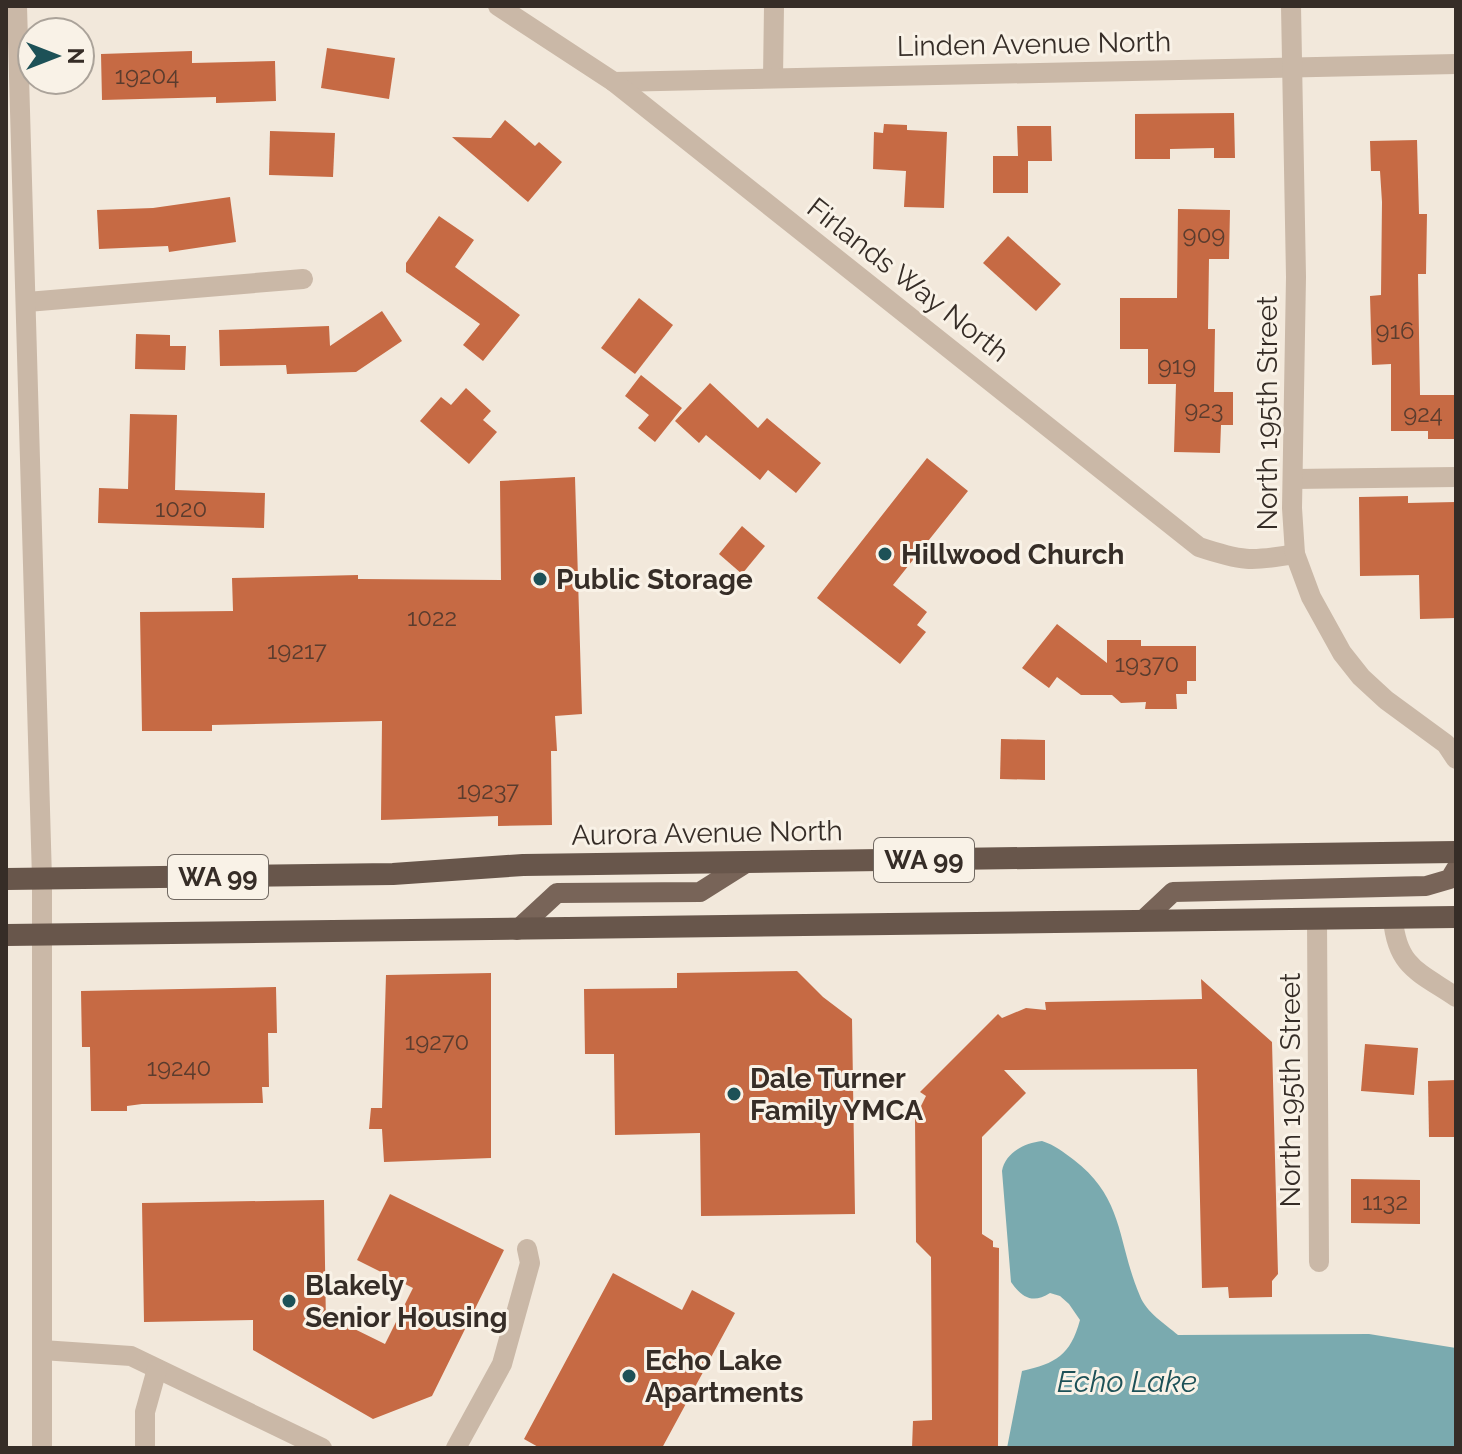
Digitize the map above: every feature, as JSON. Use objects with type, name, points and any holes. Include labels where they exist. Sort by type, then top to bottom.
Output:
[{"type":"highway","name":"Aurora Avenue North","points":[[6,879],[393,874],[523,865],[1456,852]]},
{"type":"highway","name":"WA 99","points":[[6,935],[1456,917]]},
{"type":"main road","points":[[517,930],[557,893],[700,892],[746,863]]},
{"type":"main road","points":[[1142,921],[1173,892],[1426,886],[1450,879],[1456,869]]},
{"type":"street","points":[[17,6],[42,879],[42,1448]]},
{"type":"street","name":"Firlands Way North","points":[[498,6],[614,82],[1199,547],[1232,558],[1259,561],[1295,554]]},
{"type":"street","points":[[773,78],[774,6]]},
{"type":"street","name":"North 195th Street","points":[[1291,6],[1296,277],[1295,554],[1320,616],[1342,653],[1361,677],[1386,700],[1446,744],[1456,759]]},
{"type":"street","name":"Linden Avenue North","points":[[614,82],[1456,64]]},
{"type":"street","points":[[27,302],[303,279]]},
{"type":"street","points":[[1293,479],[1456,477]]},
{"type":"street","name":"North 195th Street","points":[[1317,919],[1319,1262]]},
{"type":"street","points":[[1393,919],[1401,956],[1410,966],[1456,997]]},
{"type":"street","points":[[456,1448],[502,1364],[530,1263],[527,1249]]},
{"type":"street","points":[[42,1350],[131,1356],[322,1448]]},
{"type":"street","points":[[145,1448],[145,1412],[157,1369]]},
{"type":"water","name":"Echo Lake","points":[[1042,1141],[1074,1160],[1103,1190],[1118,1223],[1143,1302],[1178,1335],[1369,1334],[1456,1348],[1456,1448],[1007,1448],[1022,1371],[1044,1365],[1060,1356],[1072,1342],[1080,1320],[1060,1296],[1050,1293],[1028,1298],[1011,1282],[1002,1171],[1007,1159],[1016,1150]]},
{"type":"building","points":[[327,48],[395,58],[389,99],[321,88]]},
{"type":"building","points":[[192,51],[192,63],[275,61],[276,101],[216,103],[216,97],[102,100],[101,54]]},
{"type":"building","points":[[1234,113],[1235,158],[1214,158],[1214,148],[1170,149],[1170,159],[1135,159],[1135,114]]},
{"type":"building","points":[[505,120],[535,146],[539,142],[562,162],[528,202],[452,137],[491,138]]},
{"type":"building","points":[[884,124],[907,125],[907,130],[947,132],[944,208],[904,207],[906,171],[873,169],[874,132],[883,133]]},
{"type":"building","points":[[1017,126],[1051,126],[1052,161],[1028,161],[1028,193],[993,193],[993,156],[1018,156]]},
{"type":"building","points":[[270,131],[335,133],[333,177],[269,175]]},
{"type":"building","points":[[1417,140],[1419,214],[1427,214],[1426,274],[1418,274],[1420,395],[1456,395],[1456,439],[1428,439],[1428,431],[1391,431],[1391,364],[1372,365],[1370,296],[1381,295],[1382,202],[1380,171],[1371,171],[1370,141]]},
{"type":"building","points":[[230,197],[236,242],[169,252],[168,246],[99,249],[97,210],[153,208]]},
{"type":"building","points":[[1178,209],[1230,210],[1229,259],[1209,259],[1208,329],[1215,329],[1214,392],[1233,392],[1233,425],[1221,425],[1220,453],[1174,452],[1176,384],[1148,384],[1148,349],[1120,349],[1120,298],[1177,298]]},
{"type":"building","points":[[439,216],[474,240],[455,267],[520,315],[483,361],[463,345],[480,324],[406,272],[406,263]]},
{"type":"building","points":[[1008,236],[1061,284],[1036,311],[983,263]]},
{"type":"building","points":[[639,298],[673,325],[635,374],[601,348]]},
{"type":"building","points":[[382,311],[402,341],[356,372],[287,374],[286,365],[220,366],[219,330],[329,326],[330,346]]},
{"type":"building","points":[[136,334],[170,335],[170,346],[186,346],[185,370],[135,369]]},
{"type":"building","points":[[641,375],[682,408],[655,442],[638,428],[649,415],[625,396]]},
{"type":"building","points":[[710,383],[758,428],[767,418],[821,463],[796,493],[768,470],[760,480],[706,435],[699,443],[675,421]]},
{"type":"building","points":[[466,388],[491,411],[483,420],[497,432],[469,464],[420,421],[441,397],[451,405]]},
{"type":"building","points":[[130,414],[177,415],[175,490],[265,493],[264,528],[98,523],[99,488],[128,489]]},
{"type":"building","name":"Hillwood Church","points":[[927,458],[968,491],[893,585],[927,612],[917,625],[926,632],[900,664],[817,598]]},
{"type":"building","points":[[575,477],[582,714],[555,716],[557,751],[551,751],[552,825],[498,826],[498,816],[381,820],[382,721],[212,725],[212,731],[142,731],[140,612],[233,611],[232,578],[358,575],[358,579],[501,580],[500,481]]},
{"type":"building","points":[[1408,496],[1408,503],[1456,502],[1456,618],[1420,619],[1419,575],[1360,576],[1359,497]]},
{"type":"building","points":[[742,526],[765,546],[742,574],[719,554]]},
{"type":"building","points":[[1057,624],[1107,663],[1107,640],[1141,640],[1141,646],[1196,646],[1196,681],[1187,681],[1187,694],[1176,694],[1177,709],[1145,709],[1146,702],[1121,703],[1112,695],[1081,695],[1057,677],[1049,688],[1022,668]]},
{"type":"building","points":[[1001,739],[1045,740],[1045,780],[1000,779]]},
{"type":"building","name":"Dale Turner Family YMCA","points":[[797,971],[823,997],[852,1019],[855,1214],[701,1216],[700,1133],[615,1135],[614,1054],[585,1054],[584,989],[677,988],[677,973]]},
{"type":"building","points":[[491,973],[491,1158],[384,1162],[382,1129],[369,1129],[371,1108],[382,1108],[386,975]]},
{"type":"building","points":[[1201,979],[1272,1042],[1278,1274],[1272,1281],[1272,1297],[1229,1298],[1228,1287],[1202,1288],[1197,1069],[1004,1070],[1026,1093],[982,1137],[982,1234],[993,1241],[993,1247],[999,1248],[998,1448],[912,1448],[913,1421],[932,1420],[931,1257],[916,1242],[915,1118],[926,1096],[920,1092],[998,1014],[1002,1018],[1026,1008],[1046,1010],[1045,1002],[1202,999]]},
{"type":"building","points":[[276,987],[277,1033],[268,1033],[269,1087],[262,1087],[263,1103],[142,1104],[127,1106],[127,1111],[91,1111],[90,1047],[82,1047],[81,991]]},
{"type":"building","points":[[1365,1044],[1418,1048],[1414,1095],[1361,1091]]},
{"type":"building","points":[[1456,1080],[1456,1137],[1429,1137],[1428,1081]]},
{"type":"building","points":[[1351,1179],[1420,1180],[1420,1224],[1351,1223]]},
{"type":"building","name":"Blakely Senior Housing","points":[[390,1194],[504,1250],[432,1396],[373,1419],[253,1350],[253,1320],[144,1322],[142,1203],[324,1200],[326,1325],[330,1317],[385,1344],[413,1288],[357,1260]]},
{"type":"building","name":"Echo Lake Apartments","points":[[613,1273],[682,1310],[692,1290],[735,1313],[662,1448],[540,1448],[524,1439]]},
{"type":"place","name":"Hillwood Church","points":[[885,554]]},
{"type":"place","name":"Public Storage","points":[[540,579]]},
{"type":"place","name":"Dale Turner Family YMCA","points":[[734,1094]]},
{"type":"place","name":"Blakely Senior Housing","points":[[289,1301]]},
{"type":"place","name":"Echo Lake Apartments","points":[[629,1376]]}]
